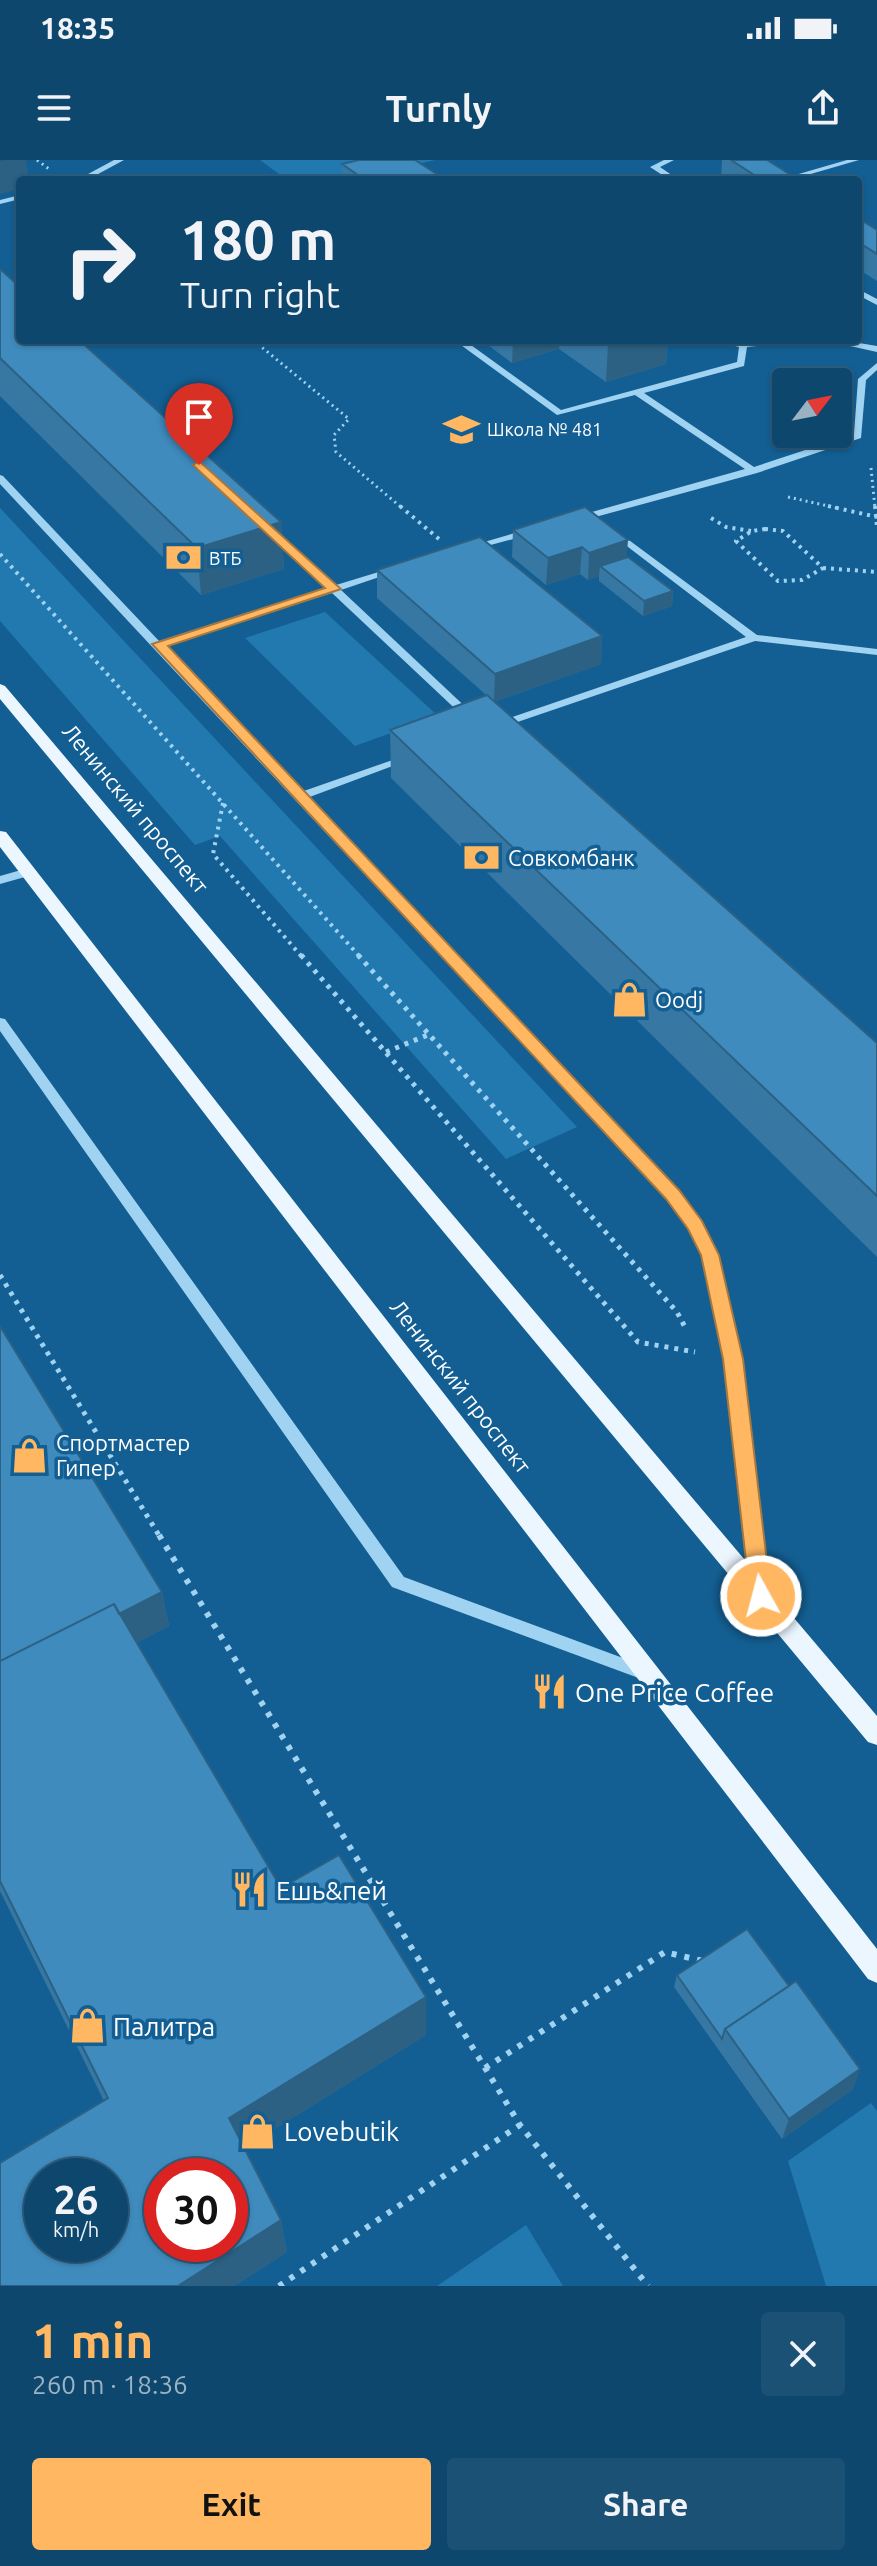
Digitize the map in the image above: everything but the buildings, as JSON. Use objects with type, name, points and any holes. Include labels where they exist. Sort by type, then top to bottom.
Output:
[{"type":"main road","name":"Ленинский проспект","points":[[0,689],[877,1734]]},
{"type":"main road","name":"Ленинский проспект","points":[[0,836],[877,1970]]},
{"type":"street","points":[[89,176],[120,160]]},
{"type":"street","points":[[669,176],[654,167],[670,160]]},
{"type":"street","points":[[797,176],[855,160]]},
{"type":"street","points":[[464,344],[560,413],[741,364],[743,345]]},
{"type":"street","points":[[738,344],[752,344]]},
{"type":"street","points":[[849,344],[877,349]]},
{"type":"street","points":[[561,523],[754,471],[858,436],[862,379],[877,366]]},
{"type":"street","points":[[636,392],[754,471]]},
{"type":"street","points":[[0,478],[672,1194],[695,1226],[710,1255],[733,1359],[761,1596]]},
{"type":"street","points":[[591,515],[754,638]]},
{"type":"street","points":[[267,527],[473,719]]},
{"type":"street","points":[[454,552],[546,527]]},
{"type":"street","points":[[159,644],[409,566]]},
{"type":"street","points":[[484,730],[754,638],[877,652]]},
{"type":"street","points":[[509,722],[521,732]]},
{"type":"street","points":[[299,797],[425,752]]},
{"type":"street","points":[[0,880],[28,872]]},
{"type":"street","points":[[0,1022],[398,1582],[648,1674]]},
{"type":"path","points":[[258,344],[349,419],[334,435],[336,452],[454,552]]},
{"type":"path","points":[[858,436],[869,443],[877,527]]},
{"type":"path","points":[[780,495],[876,517]]},
{"type":"path","points":[[823,568],[815,577],[800,582],[778,581],[736,541],[752,531],[783,531],[823,568],[877,572]]},
{"type":"path","points":[[0,554],[430,1034],[677,1312],[701,1353],[638,1342],[213,854],[223,803]]},
{"type":"path","points":[[386,1052],[430,1034]]},
{"type":"path","points":[[0,1275],[520,2125],[648,2286]]},
{"type":"path","points":[[485,2068],[665,1952],[711,1963]]},
{"type":"path","points":[[279,2286],[520,2125]]},
{"type":"shaded area","points":[[260,160],[435,160],[367,176],[282,176]]},
{"type":"shaded area","points":[[0,508],[577,1127],[506,1159],[220,836],[195,845],[0,621]]},
{"type":"shaded area","points":[[325,612],[438,716],[355,746],[245,638]]},
{"type":"shaded area","points":[[871,2103],[877,2111],[877,2286],[826,2286],[788,2161]]},
{"type":"shaded area","points":[[526,2225],[563,2286],[437,2286]]},
{"type":"place","name":"Школа № 481","points":[[461,429]]},
{"type":"place","name":"ВТБ","points":[[183,558]]},
{"type":"place","name":"Совкомбанк","points":[[482,857]]},
{"type":"place","name":"Oodj","points":[[629,999]]},
{"type":"place","name":"Спортмастер Гипер","points":[[30,1455]]},
{"type":"place","name":"One Price Coffee","points":[[549,1692]]},
{"type":"place","name":"Ешь&пей","points":[[250,1890]]},
{"type":"place","name":"Палитра","points":[[87,2026]]},
{"type":"place","name":"Lovebutik","points":[[258,2131]]},
{"type":"route","points":[[199,465],[334,589],[159,644],[672,1194],[695,1226],[710,1255],[733,1359],[761,1596]]}]
